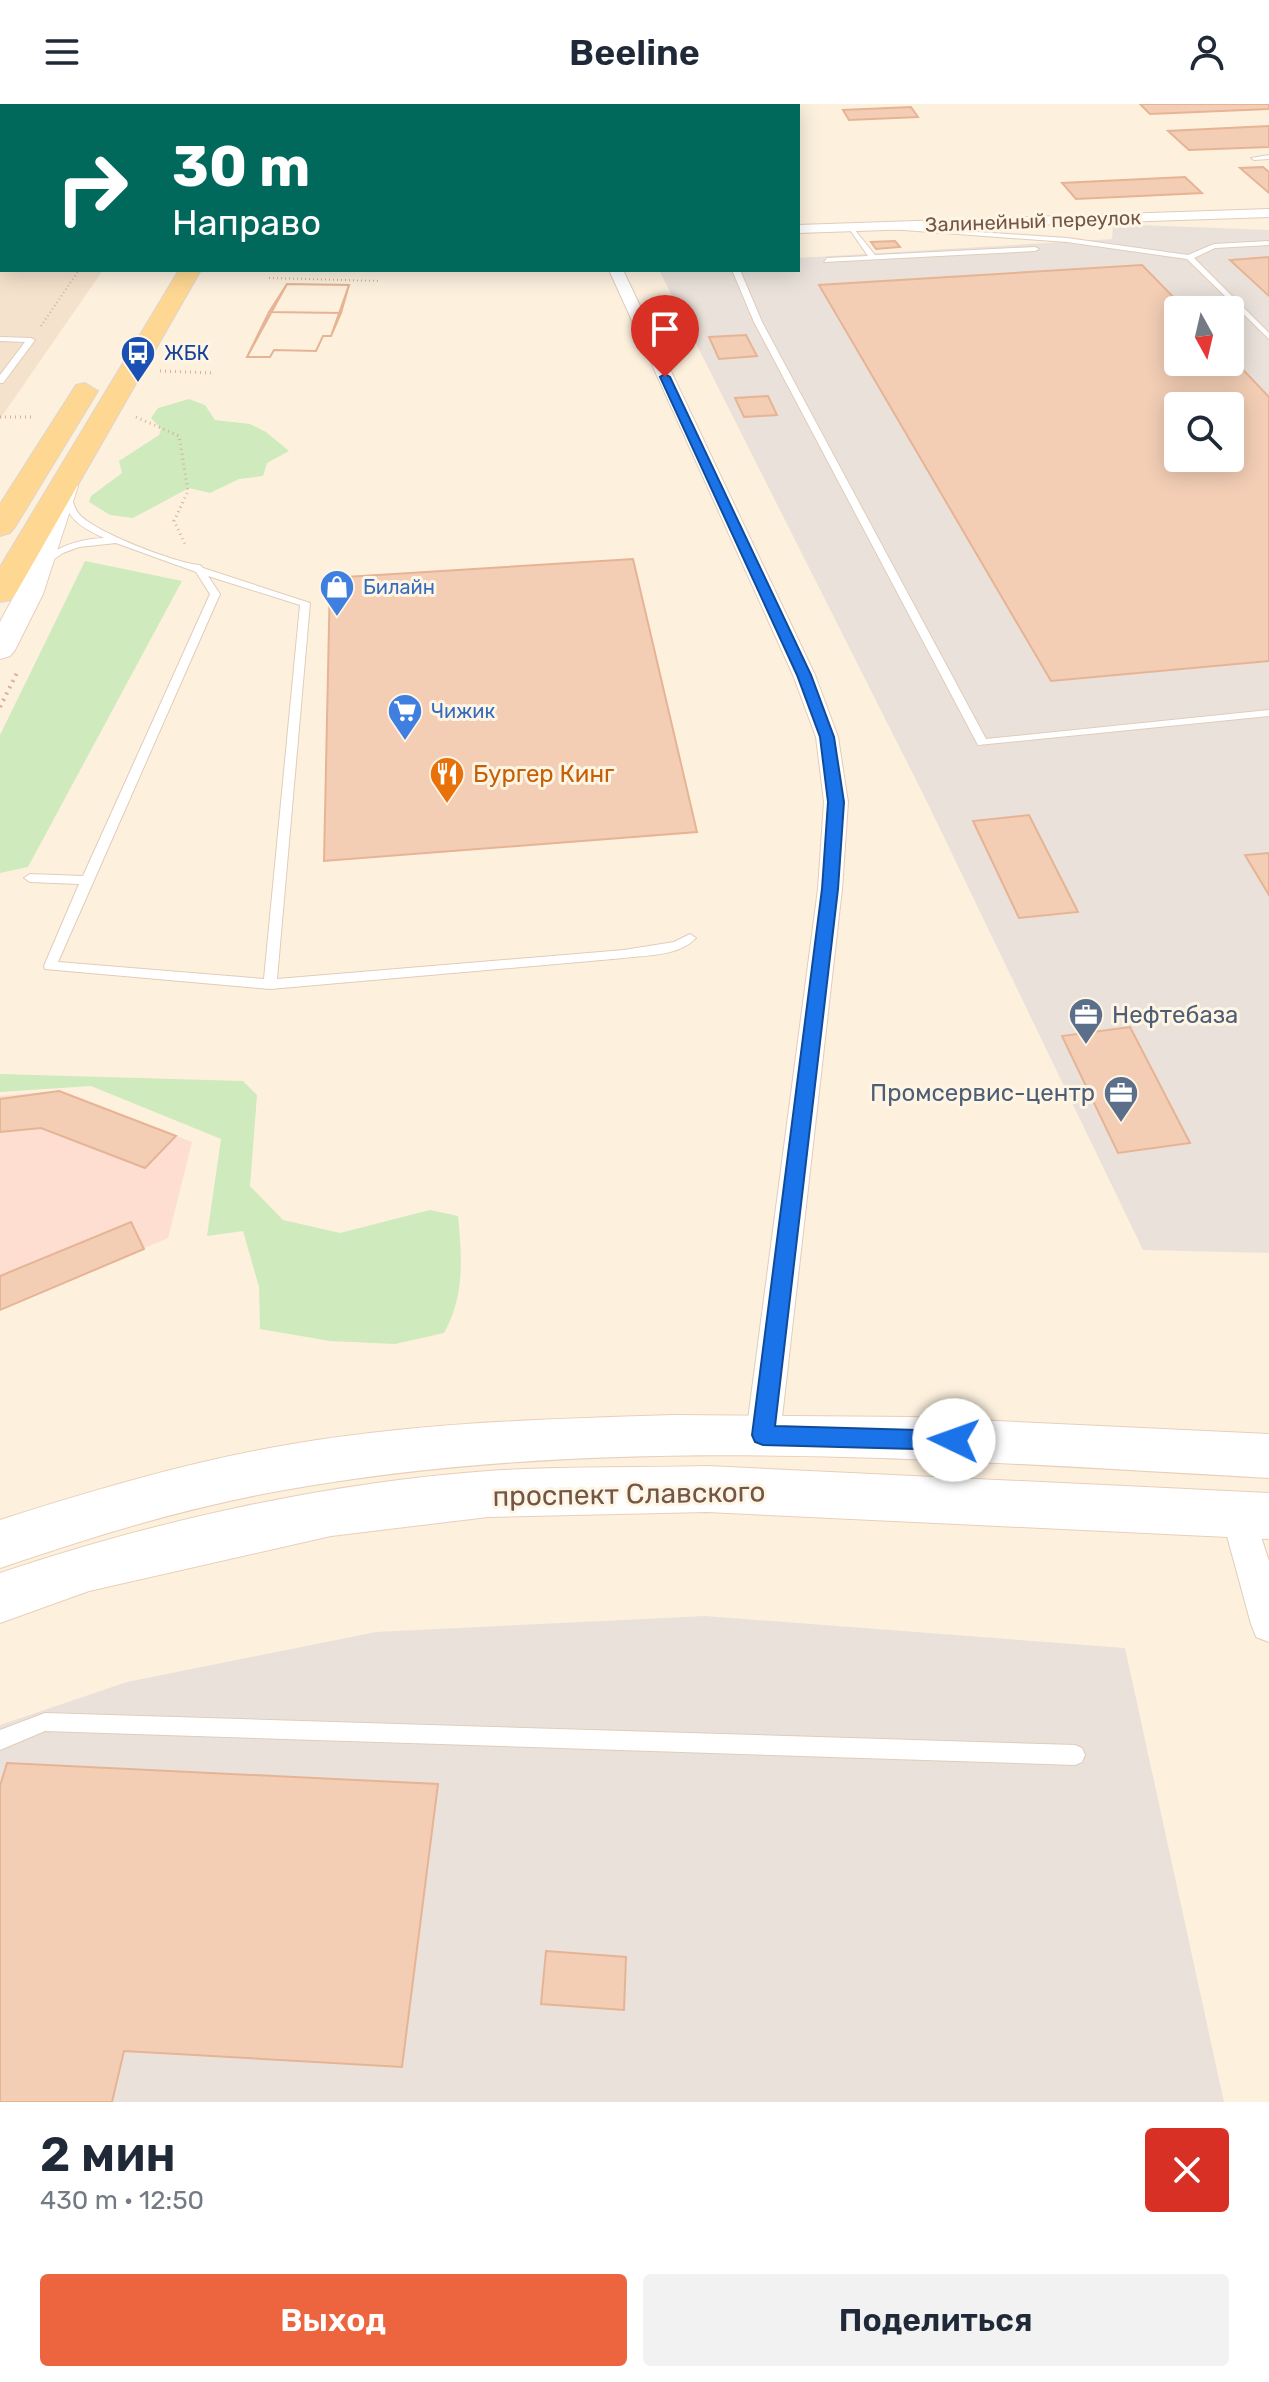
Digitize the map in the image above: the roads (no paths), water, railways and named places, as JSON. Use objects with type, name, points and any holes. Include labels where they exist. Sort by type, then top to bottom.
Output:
[{"type":"main road","points":[[0,593],[65,486],[101,416],[189,272]]},
{"type":"main road","points":[[0,527],[101,364]]},
{"type":"main road","points":[[0,512],[26,483]]},
{"type":"main road","points":[[0,650],[39,568],[65,486]]},
{"type":"main road","points":[[0,1544],[183,1489],[315,1463],[481,1443],[652,1434],[859,1436],[1269,1456]]},
{"type":"main road","name":"проспект Славского","points":[[0,1598],[89,1567],[331,1513],[488,1494],[707,1489],[1253,1515]]},
{"type":"street","name":"Залинейный переулок","points":[[800,229],[1269,213]]},
{"type":"street","points":[[617,272],[804,675],[827,737],[836,802],[830,889],[763,1435]]},
{"type":"street","points":[[1253,1515],[1269,1624]]},
{"type":"lane","points":[[1254,158],[1269,157]]},
{"type":"lane","points":[[867,226],[1067,240],[1189,257],[1214,246],[1269,243]]},
{"type":"lane","points":[[851,227],[873,257]]},
{"type":"lane","points":[[896,228],[902,237]]},
{"type":"lane","points":[[908,246],[914,255]]},
{"type":"lane","points":[[827,260],[1035,249]]},
{"type":"lane","points":[[1189,257],[1269,337]]},
{"type":"lane","points":[[737,272],[758,322],[982,743],[1269,713]]},
{"type":"lane","points":[[0,339],[31,340],[0,381]]},
{"type":"lane","points":[[65,486],[69,505],[77,518],[122,542],[305,603],[270,984]]},
{"type":"lane","points":[[39,568],[60,550],[80,544],[122,542]]},
{"type":"lane","points":[[196,566],[215,594],[50,966],[270,984],[624,954],[677,946],[690,938]]},
{"type":"lane","points":[[30,878],[87,880]]},
{"type":"lane","points":[[0,1740],[45,1722],[1075,1755]]},
{"type":"place","name":"ЖБК","points":[[138,384]]},
{"type":"place","name":"Билайн","points":[[337,618]]},
{"type":"place","name":"Чижик","points":[[405,742]]},
{"type":"place","name":"Бургер Кинг","points":[[447,805]]},
{"type":"place","name":"Нефтебаза","points":[[1086,1046]]},
{"type":"place","name":"Промсервис-центр","points":[[1121,1124]]}]
